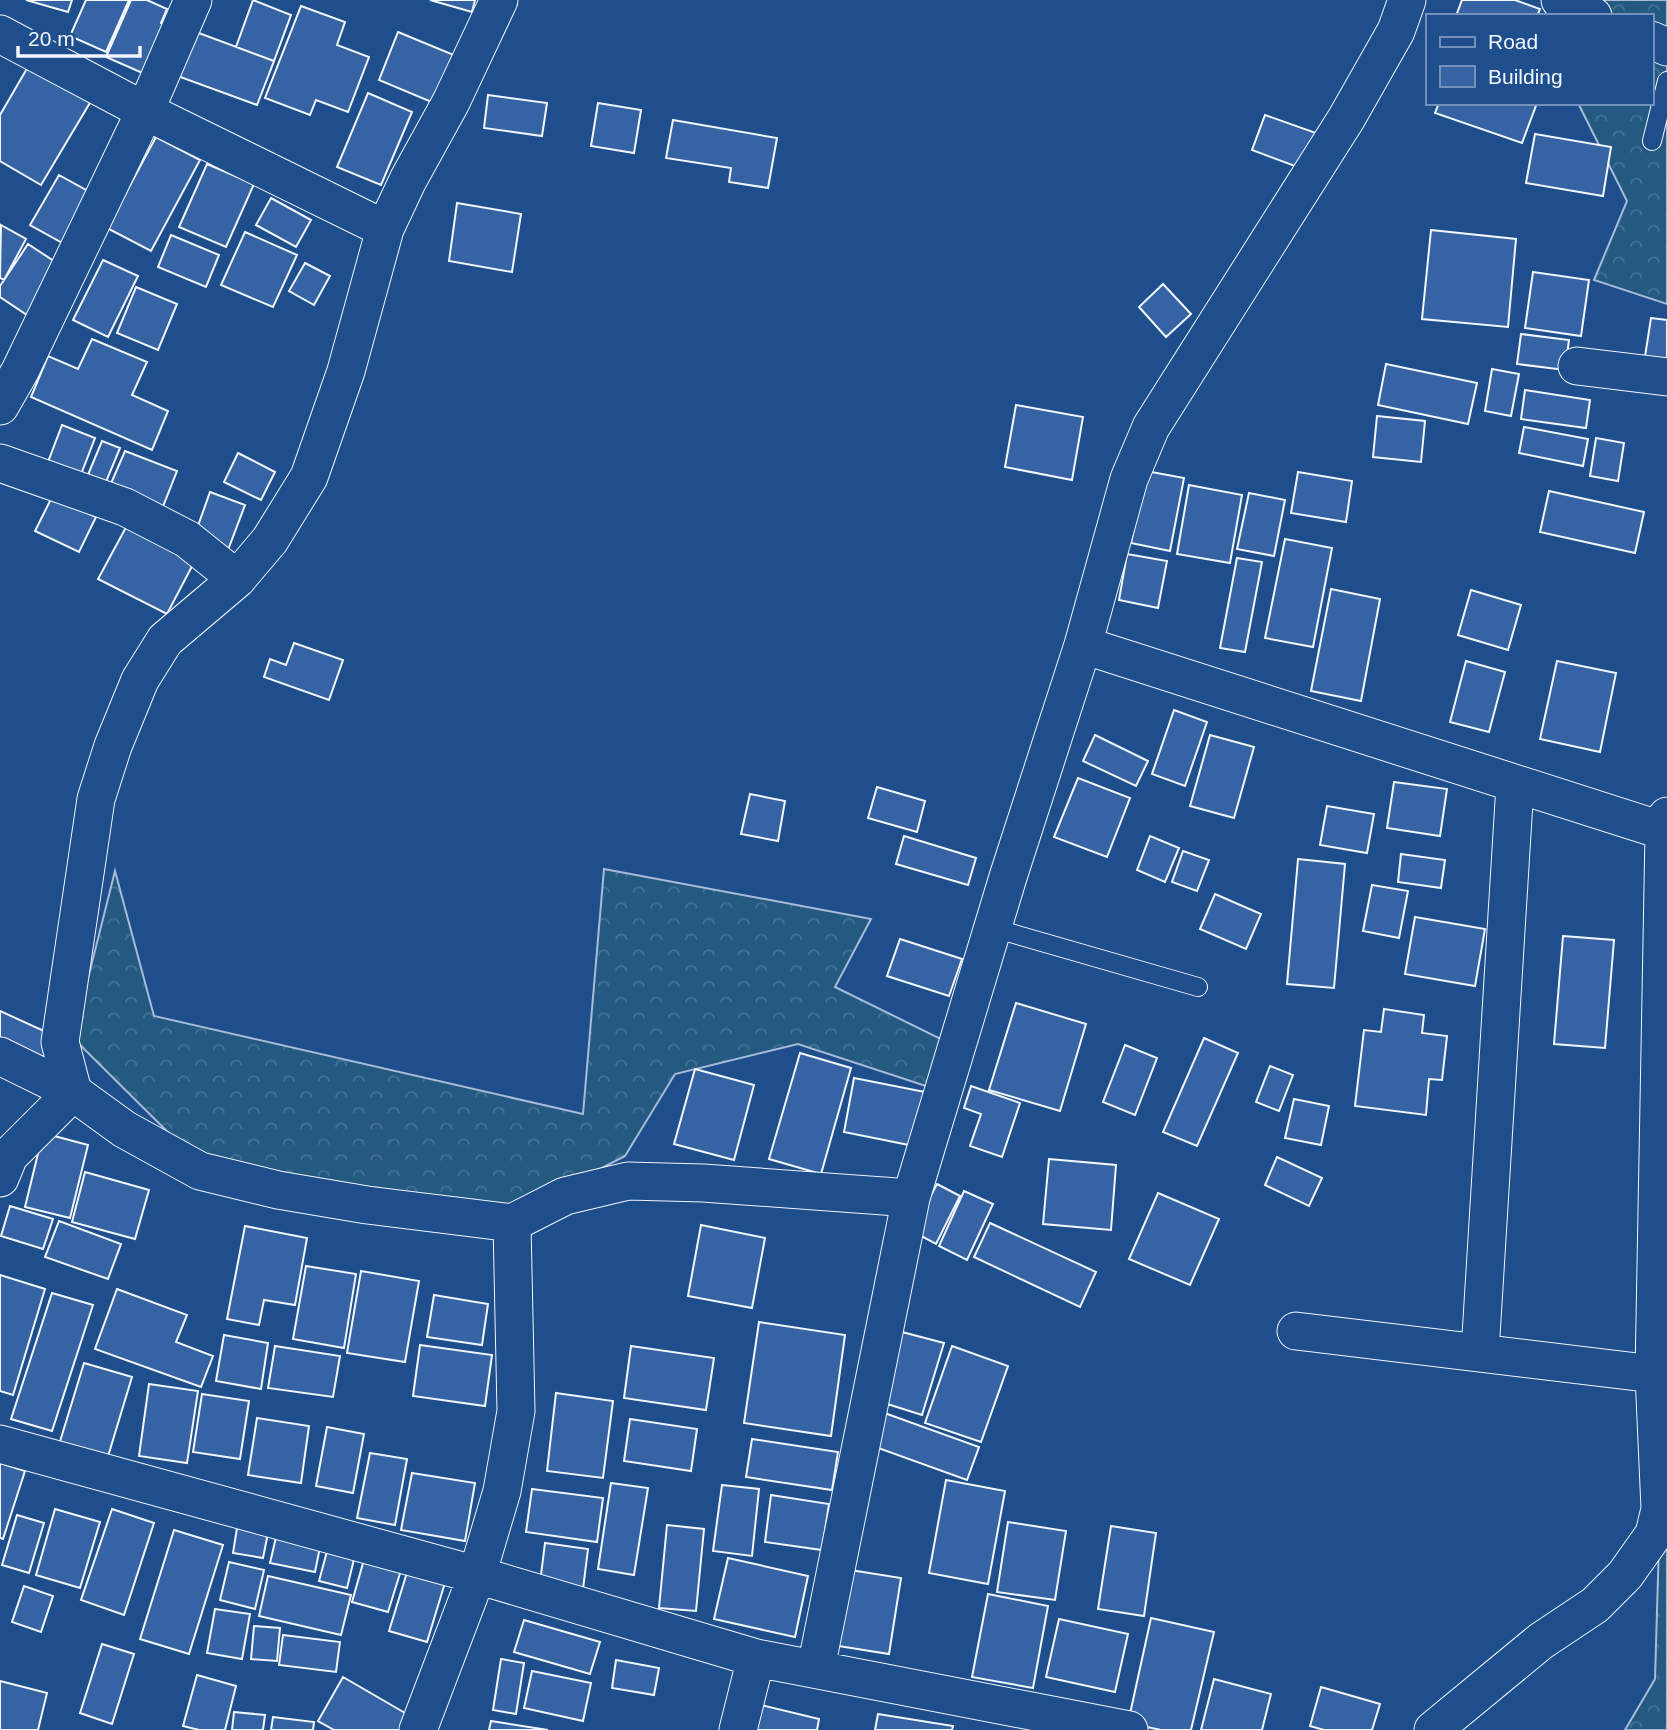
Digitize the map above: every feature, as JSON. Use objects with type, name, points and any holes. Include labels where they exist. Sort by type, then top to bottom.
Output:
[{"type":"street","points":[[0,406],[20,371],[145,111],[193,0]]},
{"type":"street","points":[[73,1092],[60,1042],[99,788],[113,746],[140,680],[164,640],[237,579],[270,540],[309,477],[346,371],[385,229],[408,180],[451,102],[499,0]]},
{"type":"street","points":[[816,1668],[911,1198],[1083,645],[1129,479],[1151,427],[1346,120],[1396,32],[1407,0]]},
{"type":"street","points":[[1560,0],[1589,14]]},
{"type":"street","points":[[0,34],[145,111],[385,229]]},
{"type":"street","points":[[1577,366],[1667,377]]},
{"type":"street","points":[[0,463],[125,507],[187,539],[237,579]]},
{"type":"street","points":[[1083,645],[1515,785],[1666,827],[1654,1374],[1660,1509],[1654,1534],[1625,1575],[1595,1605],[1541,1641],[1433,1730]]},
{"type":"street","points":[[1480,1352],[1515,785]]},
{"type":"street","points":[[0,1056],[73,1092],[124,1129],[200,1171],[278,1190],[367,1205],[512,1223],[565,1196],[628,1181],[911,1198]]},
{"type":"street","points":[[0,1178],[9,1156],[73,1092]]},
{"type":"street","points":[[418,1730],[477,1575],[502,1491],[516,1411],[512,1223]]},
{"type":"street","points":[[1296,1331],[1654,1374]]},
{"type":"street","points":[[0,1444],[477,1575],[757,1658],[1129,1730]]},
{"type":"street","points":[[738,1730],[757,1658]]},
{"type":"lane","points":[[1652,141],[1667,81]]},
{"type":"lane","points":[[993,928],[1198,987]]},
{"type":"green space","points":[[1542,0],[1667,0],[1667,304],[1594,280],[1627,201],[1579,105],[1653,105],[1653,14],[1546,14]]},
{"type":"green space","points":[[604,869],[871,919],[835,987],[949,1043],[938,1090],[798,1044],[675,1074],[625,1156],[508,1217],[203,1167],[73,1038],[115,871],[154,1016],[583,1114]]},
{"type":"green space","points":[[1667,1504],[1667,1730],[1625,1730],[1655,1679],[1660,1509]]},
{"type":"building","points":[[26,0],[72,0],[68,12]]},
{"type":"building","points":[[86,0],[129,0],[106,52],[70,36]]},
{"type":"building","points":[[131,0],[147,0],[167,9],[161,23],[177,31],[156,79],[106,57]]},
{"type":"building","points":[[253,0],[291,15],[274,61],[236,47]]},
{"type":"building","points":[[430,0],[475,0],[472,12]]},
{"type":"building","points":[[1462,0],[1515,0],[1540,9],[1538,14],[1457,14]]},
{"type":"building","points":[[301,6],[345,22],[337,45],[369,57],[348,112],[316,100],[310,115],[265,98]]},
{"type":"building","points":[[188,29],[274,61],[257,105],[172,74]]},
{"type":"building","points":[[398,32],[461,58],[441,106],[379,80]]},
{"type":"building","points":[[29,65],[91,101],[41,185],[0,161],[0,115]]},
{"type":"building","points":[[368,93],[412,112],[381,185],[337,167]]},
{"type":"building","points":[[488,95],[547,103],[542,136],[484,128]]},
{"type":"building","points":[[598,103],[641,110],[634,153],[591,146]]},
{"type":"building","points":[[1438,105],[1536,105],[1522,143],[1435,113]]},
{"type":"building","points":[[1265,115],[1316,133],[1303,169],[1252,150]]},
{"type":"building","points":[[673,120],[777,138],[768,188],[729,182],[731,168],[666,158]]},
{"type":"building","points":[[1535,134],[1611,147],[1603,196],[1526,183]]},
{"type":"building","points":[[156,137],[200,160],[151,251],[107,228]]},
{"type":"building","points":[[207,164],[254,184],[226,247],[179,227]]},
{"type":"building","points":[[59,175],[95,195],[66,245],[30,225]]},
{"type":"building","points":[[271,198],[311,220],[296,247],[256,225]]},
{"type":"building","points":[[457,203],[521,214],[512,272],[449,261]]},
{"type":"building","points":[[1,225],[26,239],[4,280],[0,278]]},
{"type":"building","points":[[1431,230],[1516,239],[1508,327],[1422,319]]},
{"type":"building","points":[[245,232],[297,255],[273,307],[221,285]]},
{"type":"building","points":[[171,235],[219,255],[206,287],[158,267]]},
{"type":"building","points":[[28,244],[66,269],[33,319],[0,297],[0,286]]},
{"type":"building","points":[[103,260],[138,276],[108,337],[73,320]]},
{"type":"building","points":[[305,263],[330,276],[314,305],[289,291]]},
{"type":"building","points":[[1533,272],[1589,280],[1581,336],[1525,328]]},
{"type":"building","points":[[1163,284],[1191,314],[1166,337],[1139,307]]},
{"type":"building","points":[[136,287],[177,304],[158,350],[117,333]]},
{"type":"building","points":[[1651,318],[1667,320],[1667,366],[1644,363]]},
{"type":"building","points":[[1521,334],[1569,340],[1565,370],[1517,364]]},
{"type":"building","points":[[92,339],[147,362],[132,395],[168,411],[152,450],[31,397],[48,356],[78,369]]},
{"type":"building","points":[[1386,364],[1477,383],[1468,424],[1378,405]]},
{"type":"building","points":[[1492,369],[1519,374],[1511,416],[1485,411]]},
{"type":"building","points":[[1525,390],[1590,400],[1586,428],[1521,419]]},
{"type":"building","points":[[1016,405],[1083,417],[1072,480],[1005,467]]},
{"type":"building","points":[[1377,416],[1425,421],[1421,462],[1373,457]]},
{"type":"building","points":[[62,425],[95,438],[78,482],[45,470]]},
{"type":"building","points":[[1524,427],[1588,439],[1583,466],[1519,453]]},
{"type":"building","points":[[1596,438],[1624,443],[1618,481],[1590,476]]},
{"type":"building","points":[[102,441],[120,448],[103,489],[85,482]]},
{"type":"building","points":[[125,451],[177,471],[162,509],[109,488]]},
{"type":"building","points":[[238,453],[275,472],[261,500],[224,482]]},
{"type":"building","points":[[1146,471],[1184,478],[1170,551],[1131,543]]},
{"type":"building","points":[[1298,472],[1352,481],[1346,522],[1291,513]]},
{"type":"building","points":[[1189,485],[1242,495],[1230,563],[1177,554]]},
{"type":"building","points":[[1549,491],[1644,512],[1635,553],[1540,532]]},
{"type":"building","points":[[210,492],[245,505],[228,550],[194,537]]},
{"type":"building","points":[[1249,493],[1285,500],[1274,556],[1237,549]]},
{"type":"building","points":[[52,497],[96,517],[79,552],[35,531]]},
{"type":"building","points":[[131,518],[199,553],[167,614],[98,579]]},
{"type":"building","points":[[1285,539],[1332,548],[1313,647],[1265,638]]},
{"type":"building","points":[[1127,554],[1167,561],[1158,608],[1119,600]]},
{"type":"building","points":[[1237,558],[1262,562],[1245,652],[1220,648]]},
{"type":"building","points":[[1331,589],[1380,599],[1361,701],[1311,691]]},
{"type":"building","points":[[1471,590],[1521,605],[1508,650],[1458,635]]},
{"type":"building","points":[[294,643],[343,660],[329,700],[264,677],[270,659],[286,665]]},
{"type":"building","points":[[1466,661],[1505,672],[1489,732],[1450,722]]},
{"type":"building","points":[[1557,661],[1616,673],[1600,752],[1540,739]]},
{"type":"building","points":[[1174,710],[1207,722],[1185,786],[1152,774]]},
{"type":"building","points":[[1095,735],[1148,761],[1136,786],[1083,761]]},
{"type":"building","points":[[1210,735],[1254,747],[1234,818],[1190,806]]},
{"type":"building","points":[[1078,778],[1130,798],[1107,857],[1054,837]]},
{"type":"building","points":[[1394,782],[1447,789],[1440,836],[1387,828]]},
{"type":"building","points":[[877,787],[925,801],[917,832],[868,818]]},
{"type":"building","points":[[750,794],[785,801],[778,841],[741,834]]},
{"type":"building","points":[[1327,806],[1374,814],[1367,853],[1320,845]]},
{"type":"building","points":[[904,836],[976,858],[968,885],[896,864]]},
{"type":"building","points":[[1150,836],[1179,848],[1165,882],[1137,870]]},
{"type":"building","points":[[1183,851],[1209,860],[1197,891],[1172,882]]},
{"type":"building","points":[[1401,854],[1445,860],[1441,888],[1398,882]]},
{"type":"building","points":[[1298,859],[1345,864],[1334,988],[1287,984]]},
{"type":"building","points":[[1372,885],[1408,891],[1399,938],[1363,931]]},
{"type":"building","points":[[1215,894],[1261,914],[1246,949],[1200,929]]},
{"type":"building","points":[[1415,917],[1485,929],[1475,986],[1405,974]]},
{"type":"building","points":[[1563,936],[1614,940],[1605,1048],[1554,1044]]},
{"type":"building","points":[[900,939],[962,959],[949,996],[887,976]]},
{"type":"building","points":[[1016,1003],[1086,1024],[1060,1111],[989,1090]]},
{"type":"building","points":[[1384,1009],[1424,1015],[1422,1033],[1447,1036],[1442,1080],[1429,1079],[1426,1115],[1355,1106],[1364,1030],[1381,1032]]},
{"type":"building","points":[[0,1011],[55,1036],[39,1069],[0,1051]]},
{"type":"building","points":[[1204,1038],[1238,1053],[1197,1146],[1163,1132]]},
{"type":"building","points":[[1125,1045],[1157,1058],[1135,1115],[1103,1102]]},
{"type":"building","points":[[800,1053],[851,1068],[821,1174],[769,1159]]},
{"type":"building","points":[[1270,1066],[1293,1075],[1279,1111],[1256,1102]]},
{"type":"building","points":[[695,1069],[754,1085],[734,1160],[674,1144]]},
{"type":"building","points":[[854,1078],[925,1092],[914,1146],[844,1132]]},
{"type":"building","points":[[971,1086],[1020,1103],[1002,1157],[970,1146],[981,1114],[964,1108]]},
{"type":"building","points":[[1294,1099],[1329,1106],[1321,1145],[1285,1138]]},
{"type":"building","points":[[43,1133],[88,1145],[70,1218],[25,1207]]},
{"type":"building","points":[[1277,1157],[1322,1178],[1309,1206],[1265,1185]]},
{"type":"building","points":[[1049,1159],[1116,1165],[1111,1230],[1043,1224]]},
{"type":"building","points":[[85,1172],[149,1190],[135,1239],[72,1222]]},
{"type":"building","points":[[937,1184],[960,1196],[936,1244],[912,1231]]},
{"type":"building","points":[[964,1191],[993,1204],[967,1260],[939,1246]]},
{"type":"building","points":[[1158,1193],[1219,1219],[1190,1285],[1129,1259]]},
{"type":"building","points":[[10,1206],[53,1219],[43,1249],[1,1236]]},
{"type":"building","points":[[59,1221],[121,1244],[108,1279],[45,1257]]},
{"type":"building","points":[[990,1223],[1096,1272],[1080,1307],[974,1257]]},
{"type":"building","points":[[701,1225],[765,1238],[752,1308],[688,1296]]},
{"type":"building","points":[[245,1226],[307,1238],[295,1305],[264,1300],[259,1325],[227,1319]]},
{"type":"building","points":[[306,1266],[356,1274],[344,1348],[293,1339]]},
{"type":"building","points":[[361,1271],[419,1281],[405,1362],[347,1353]]},
{"type":"building","points":[[0,1275],[45,1289],[13,1395],[0,1391]]},
{"type":"building","points":[[117,1289],[187,1315],[176,1342],[213,1356],[201,1387],[95,1349]]},
{"type":"building","points":[[52,1293],[93,1305],[52,1431],[11,1419]]},
{"type":"building","points":[[434,1295],[488,1304],[482,1345],[427,1337]]},
{"type":"building","points":[[759,1322],[845,1335],[831,1436],[744,1423]]},
{"type":"building","points":[[902,1332],[944,1343],[922,1415],[881,1402]]},
{"type":"building","points":[[224,1335],[268,1343],[261,1389],[216,1381]]},
{"type":"building","points":[[420,1345],[492,1355],[485,1406],[413,1396]]},
{"type":"building","points":[[275,1346],[340,1356],[333,1397],[268,1388]]},
{"type":"building","points":[[631,1346],[714,1358],[706,1410],[624,1398]]},
{"type":"building","points":[[952,1346],[1008,1366],[981,1442],[925,1423]]},
{"type":"building","points":[[84,1363],[132,1377],[106,1463],[58,1448]]},
{"type":"building","points":[[149,1384],[198,1391],[187,1463],[139,1456]]},
{"type":"building","points":[[556,1393],[613,1401],[603,1478],[547,1471]]},
{"type":"building","points":[[202,1394],[249,1401],[240,1459],[193,1452]]},
{"type":"building","points":[[879,1411],[979,1447],[967,1480],[867,1444]]},
{"type":"building","points":[[257,1418],[309,1426],[301,1483],[248,1475]]},
{"type":"building","points":[[630,1419],[697,1429],[691,1471],[624,1461]]},
{"type":"building","points":[[327,1427],[364,1434],[353,1493],[316,1486]]},
{"type":"building","points":[[752,1439],[838,1452],[832,1490],[746,1477]]},
{"type":"building","points":[[370,1453],[407,1459],[395,1525],[357,1518]]},
{"type":"building","points":[[0,1463],[25,1471],[3,1539],[0,1538]]},
{"type":"building","points":[[412,1473],[475,1483],[465,1541],[401,1530]]},
{"type":"building","points":[[946,1480],[1005,1491],[988,1584],[929,1573]]},
{"type":"building","points":[[611,1483],[648,1488],[634,1575],[598,1569]]},
{"type":"building","points":[[722,1485],[759,1489],[752,1556],[713,1551]]},
{"type":"building","points":[[532,1489],[603,1498],[597,1542],[526,1532]]},
{"type":"building","points":[[771,1495],[829,1504],[822,1550],[765,1542]]},
{"type":"building","points":[[55,1509],[100,1522],[80,1588],[36,1575]]},
{"type":"building","points":[[112,1509],[154,1523],[124,1615],[81,1600]]},
{"type":"building","points":[[17,1515],[44,1523],[29,1573],[2,1565]]},
{"type":"building","points":[[1008,1522],[1066,1531],[1055,1600],[997,1592]]},
{"type":"building","points":[[667,1525],[704,1529],[696,1611],[659,1608]]},
{"type":"building","points":[[1111,1526],[1156,1533],[1144,1616],[1098,1609]]},
{"type":"building","points":[[237,1528],[268,1533],[263,1558],[233,1553]]},
{"type":"building","points":[[174,1530],[223,1545],[189,1654],[140,1639]]},
{"type":"building","points":[[277,1533],[321,1542],[315,1572],[270,1563]]},
{"type":"building","points":[[545,1543],[588,1549],[582,1597],[539,1591]]},
{"type":"building","points":[[329,1544],[356,1551],[347,1588],[319,1581]]},
{"type":"building","points":[[365,1556],[402,1567],[388,1612],[352,1602]]},
{"type":"building","points":[[728,1558],[808,1576],[795,1637],[714,1619]]},
{"type":"building","points":[[229,1562],[264,1570],[255,1609],[220,1600]]},
{"type":"building","points":[[409,1566],[447,1576],[427,1642],[389,1631]]},
{"type":"building","points":[[844,1569],[901,1578],[889,1654],[832,1645]]},
{"type":"building","points":[[268,1576],[351,1595],[341,1635],[259,1616]]},
{"type":"building","points":[[24,1586],[53,1596],[41,1632],[12,1622]]},
{"type":"building","points":[[988,1594],[1048,1606],[1033,1688],[972,1677]]},
{"type":"building","points":[[215,1609],[250,1614],[242,1659],[207,1653]]},
{"type":"building","points":[[1151,1618],[1214,1632],[1191,1730],[1161,1730],[1128,1723]]},
{"type":"building","points":[[1059,1619],[1128,1634],[1115,1692],[1046,1677]]},
{"type":"building","points":[[524,1620],[600,1642],[590,1674],[514,1652]]},
{"type":"building","points":[[254,1626],[280,1628],[277,1661],[251,1659]]},
{"type":"building","points":[[283,1635],[340,1642],[336,1672],[279,1665]]},
{"type":"building","points":[[102,1644],[134,1654],[112,1724],[80,1713]]},
{"type":"building","points":[[501,1659],[524,1663],[516,1714],[493,1710]]},
{"type":"building","points":[[616,1660],[659,1668],[654,1695],[612,1688]]},
{"type":"building","points":[[532,1671],[591,1683],[583,1721],[524,1708]]},
{"type":"building","points":[[197,1675],[236,1686],[225,1730],[199,1730],[183,1726]]},
{"type":"building","points":[[343,1677],[412,1717],[404,1730],[334,1730],[318,1721]]},
{"type":"building","points":[[1214,1679],[1271,1694],[1262,1730],[1201,1730]]},
{"type":"building","points":[[0,1681],[47,1693],[38,1730],[0,1730]]},
{"type":"building","points":[[1321,1687],[1380,1704],[1372,1730],[1324,1730],[1310,1726]]},
{"type":"building","points":[[757,1704],[819,1719],[817,1730],[751,1730]]},
{"type":"building","points":[[234,1712],[265,1715],[263,1730],[232,1730]]},
{"type":"building","points":[[878,1714],[953,1726],[952,1730],[875,1730]]},
{"type":"building","points":[[273,1717],[314,1722],[313,1730],[271,1730]]},
{"type":"building","points":[[491,1721],[548,1730],[489,1730]]}]
